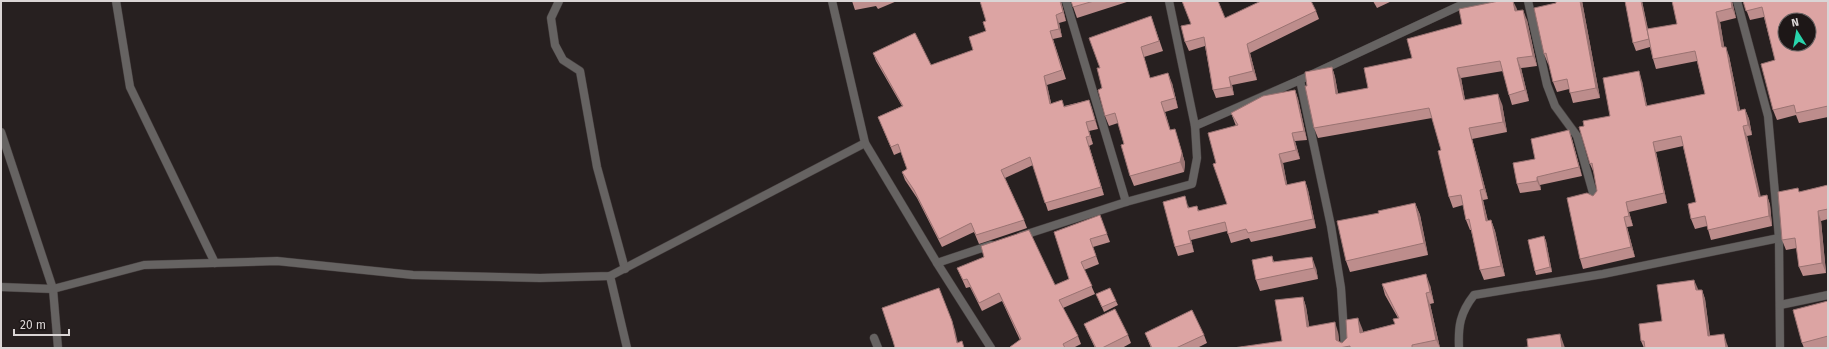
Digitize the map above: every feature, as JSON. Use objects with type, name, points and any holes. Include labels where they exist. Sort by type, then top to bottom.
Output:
[{"type":"street","points":[[116,1],[130,87],[215,263]]},
{"type":"street","points":[[559,1],[551,18],[555,45],[563,60],[580,71],[597,167],[625,269]]},
{"type":"street","points":[[832,1],[865,143],[937,263],[991,348]]},
{"type":"street","points":[[1066,1],[1126,202]]},
{"type":"street","points":[[1013,238],[1126,202],[1192,184],[1197,158],[1195,126],[1169,1]]},
{"type":"street","points":[[1195,126],[1300,80],[1459,3],[1487,1]]},
{"type":"street","points":[[1528,1],[1547,85],[1555,106],[1577,136],[1595,200]]},
{"type":"street","points":[[1737,1],[1768,116],[1778,238],[1780,348]]},
{"type":"street","points":[[1300,80],[1331,226],[1341,288],[1345,348]]},
{"type":"street","points":[[1,132],[53,289],[58,348]]},
{"type":"street","points":[[1,287],[53,289],[144,265],[277,261],[413,275],[540,278],[610,276],[865,143]]},
{"type":"street","points":[[1459,348],[1458,329],[1464,307],[1474,295],[1603,274],[1778,238]]},
{"type":"street","points":[[937,263],[998,243]]},
{"type":"street","points":[[610,276],[627,348]]},
{"type":"street","points":[[1780,305],[1828,295]]},
{"type":"street","points":[[874,338],[878,348]]},
{"type":"building","points":[[980,1],[1060,1],[1063,12],[1056,15],[1059,29],[1050,31],[1062,70],[1044,76],[1050,104],[1062,100],[1064,107],[1089,100],[1095,120],[1086,122],[1090,136],[1086,137],[1101,187],[1045,203],[1030,157],[1001,170],[1024,220],[976,235],[971,223],[939,239],[914,190],[902,172],[907,169],[898,144],[891,147],[878,117],[903,106],[873,53],[915,33],[931,65],[973,50],[969,37],[986,31],[983,22],[986,21]]},
{"type":"building","points":[[1071,1],[1094,1],[1073,7]]},
{"type":"building","points":[[1182,1],[1218,1],[1225,18],[1261,1],[1311,1],[1316,11],[1247,44],[1253,71],[1229,77],[1231,87],[1213,90],[1204,37],[1185,42],[1181,26],[1191,24]]},
{"type":"building","points":[[1499,1],[1513,1],[1515,11],[1523,10],[1533,56],[1517,58],[1525,90],[1509,95],[1500,61],[1457,68],[1464,100],[1498,94],[1503,122],[1469,128],[1484,189],[1480,190],[1486,221],[1491,220],[1501,266],[1480,270],[1469,219],[1466,220],[1461,195],[1449,197],[1438,151],[1441,150],[1429,108],[1314,128],[1305,86],[1307,86],[1305,72],[1332,67],[1336,94],[1368,88],[1364,68],[1412,58],[1407,39],[1462,24],[1459,9]]},
{"type":"building","points":[[1556,1],[1580,1],[1596,88],[1570,93],[1567,79],[1553,82],[1546,53],[1544,54],[1534,8],[1556,3]]},
{"type":"building","points":[[1625,1],[1641,1],[1649,39],[1633,43]]},
{"type":"building","points":[[1672,1],[1731,1],[1732,8],[1716,12],[1722,47],[1726,47],[1738,111],[1745,109],[1748,125],[1743,126],[1759,197],[1767,195],[1769,216],[1708,230],[1705,216],[1691,219],[1688,204],[1696,202],[1681,136],[1653,142],[1664,193],[1626,202],[1629,216],[1624,217],[1631,247],[1580,259],[1567,198],[1587,193],[1593,196],[1597,191],[1592,163],[1590,164],[1579,127],[1584,126],[1583,121],[1610,116],[1603,78],[1639,71],[1646,106],[1705,94],[1695,51],[1653,59],[1647,29],[1677,24]]},
{"type":"building","points":[[1743,1],[1828,1],[1828,106],[1796,113],[1794,105],[1773,110],[1761,64],[1775,60],[1762,7],[1746,11]]},
{"type":"building","points":[[1151,16],[1159,41],[1141,47],[1150,78],[1168,73],[1175,98],[1161,102],[1170,130],[1175,129],[1182,153],[1180,162],[1130,176],[1121,145],[1124,144],[1115,113],[1105,116],[1098,90],[1102,88],[1097,68],[1100,68],[1089,38]]},
{"type":"building","points":[[1295,90],[1304,131],[1292,133],[1296,150],[1279,154],[1286,185],[1305,181],[1313,219],[1248,233],[1246,229],[1228,234],[1225,222],[1188,231],[1191,243],[1175,247],[1163,202],[1185,196],[1188,208],[1197,206],[1198,211],[1227,204],[1213,164],[1216,163],[1208,133],[1238,125],[1231,113],[1263,96]]},
{"type":"building","points":[[1569,130],[1579,167],[1537,177],[1537,181],[1517,184],[1513,163],[1535,159],[1531,139]]},
{"type":"building","points":[[1828,185],[1828,209],[1818,211],[1822,263],[1799,267],[1795,238],[1782,240],[1778,192],[1798,188],[1799,192]]},
{"type":"building","points":[[1415,203],[1424,243],[1346,261],[1337,221],[1379,213],[1378,211]]},
{"type":"building","points":[[1100,215],[1107,234],[1090,239],[1096,256],[1081,262],[1092,286],[1059,300],[1078,336],[1063,344],[1065,348],[1011,348],[1010,347],[1021,339],[999,293],[979,303],[967,279],[963,280],[957,268],[984,257],[981,246],[1029,230],[1055,285],[1069,279],[1054,232]]},
{"type":"building","points":[[1544,236],[1550,267],[1535,271],[1528,240]]},
{"type":"building","points":[[1272,256],[1273,262],[1312,257],[1314,268],[1256,280],[1252,260]]},
{"type":"building","points":[[1426,274],[1430,292],[1426,293],[1436,340],[1412,345],[1412,348],[1350,348],[1350,346],[1339,348],[1233,348],[1282,341],[1275,300],[1303,297],[1307,327],[1335,322],[1336,340],[1342,343],[1347,338],[1346,320],[1358,318],[1360,333],[1395,324],[1393,319],[1399,318],[1382,284]]},
{"type":"building","points":[[1694,280],[1696,290],[1702,290],[1708,336],[1724,334],[1726,348],[1645,348],[1644,341],[1641,341],[1639,324],[1662,321],[1657,285]]},
{"type":"building","points":[[939,288],[952,321],[957,343],[962,341],[964,348],[895,348],[882,308]]},
{"type":"building","points":[[1110,288],[1116,301],[1102,307],[1096,294]]},
{"type":"building","points":[[1828,301],[1828,336],[1802,343],[1793,310]]},
{"type":"building","points":[[1115,309],[1128,335],[1102,348],[1096,348],[1084,324]]},
{"type":"building","points":[[1192,310],[1204,335],[1176,348],[1152,348],[1145,333]]},
{"type":"building","points":[[1560,334],[1562,348],[1520,348],[1528,347],[1527,339]]}]
